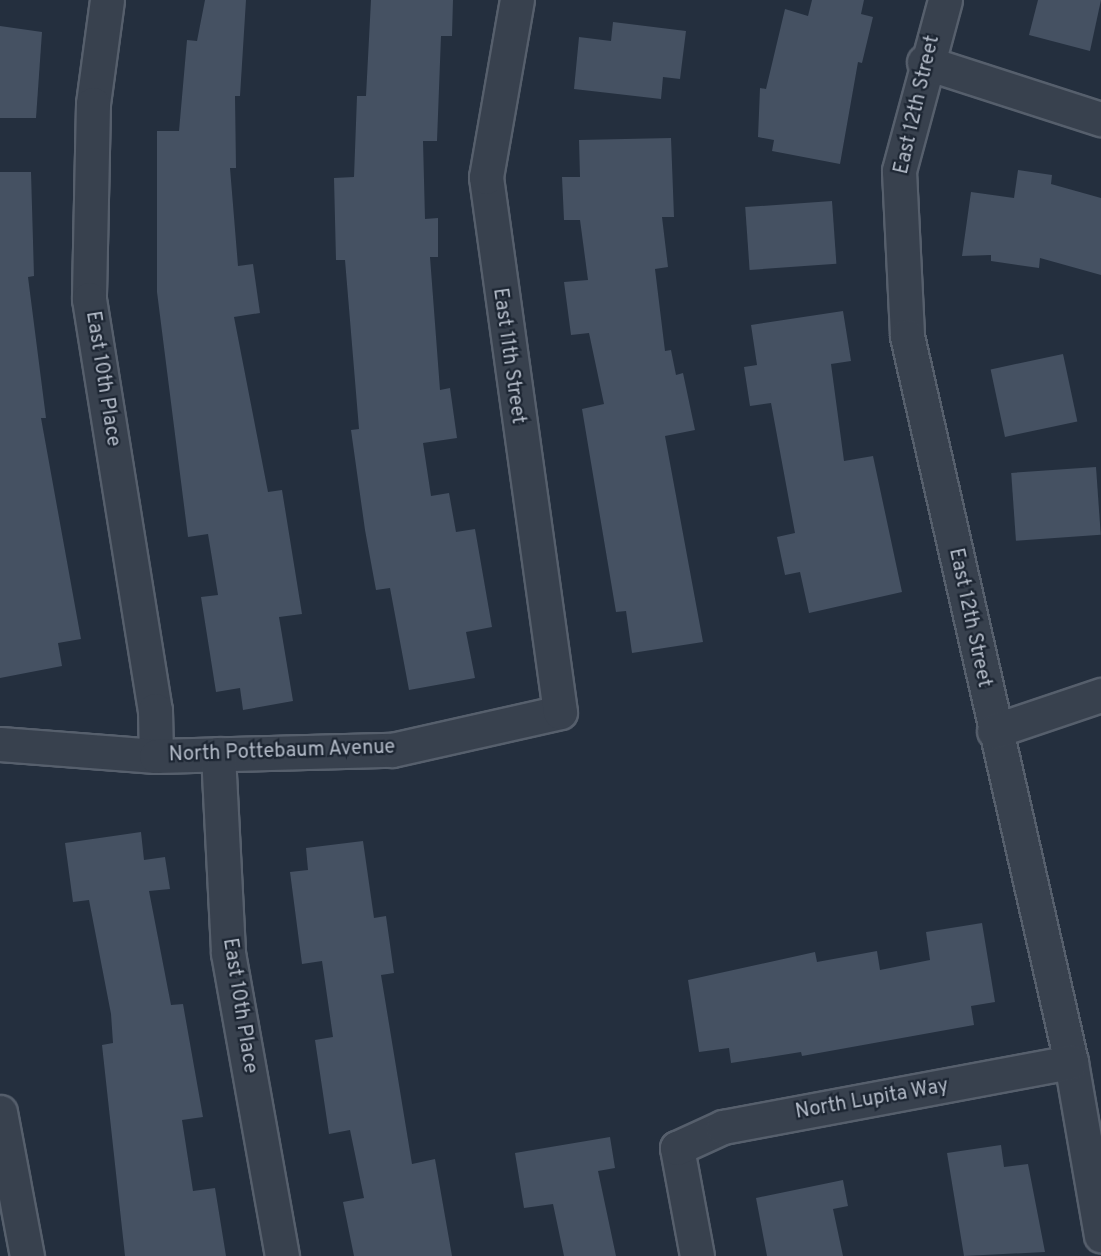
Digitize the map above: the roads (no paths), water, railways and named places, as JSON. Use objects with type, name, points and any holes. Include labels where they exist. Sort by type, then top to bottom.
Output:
[{"type":"street","name":"East 10th Place","points":[[107,0],[93,104],[89,299],[155,710],[156,756]]},
{"type":"street","name":"East 11th Street","points":[[517,0],[486,177],[560,712]]},
{"type":"street","name":"East 12th Street","points":[[945,0],[924,62],[900,171],[907,336],[994,731],[1071,1062],[1101,1234]]},
{"type":"street","points":[[924,62],[1101,119]]},
{"type":"street","points":[[994,731],[1101,695]]},
{"type":"street","name":"North Pottebaum Avenue","points":[[0,744],[156,756],[392,750],[560,712]]},
{"type":"street","name":"East 10th Place","points":[[218,754],[228,953],[282,1256]]},
{"type":"street","name":"North Lupita Way","points":[[697,1256],[677,1148],[723,1127],[1071,1062]]},
{"type":"street","points":[[0,1112],[17,1252]]}]
